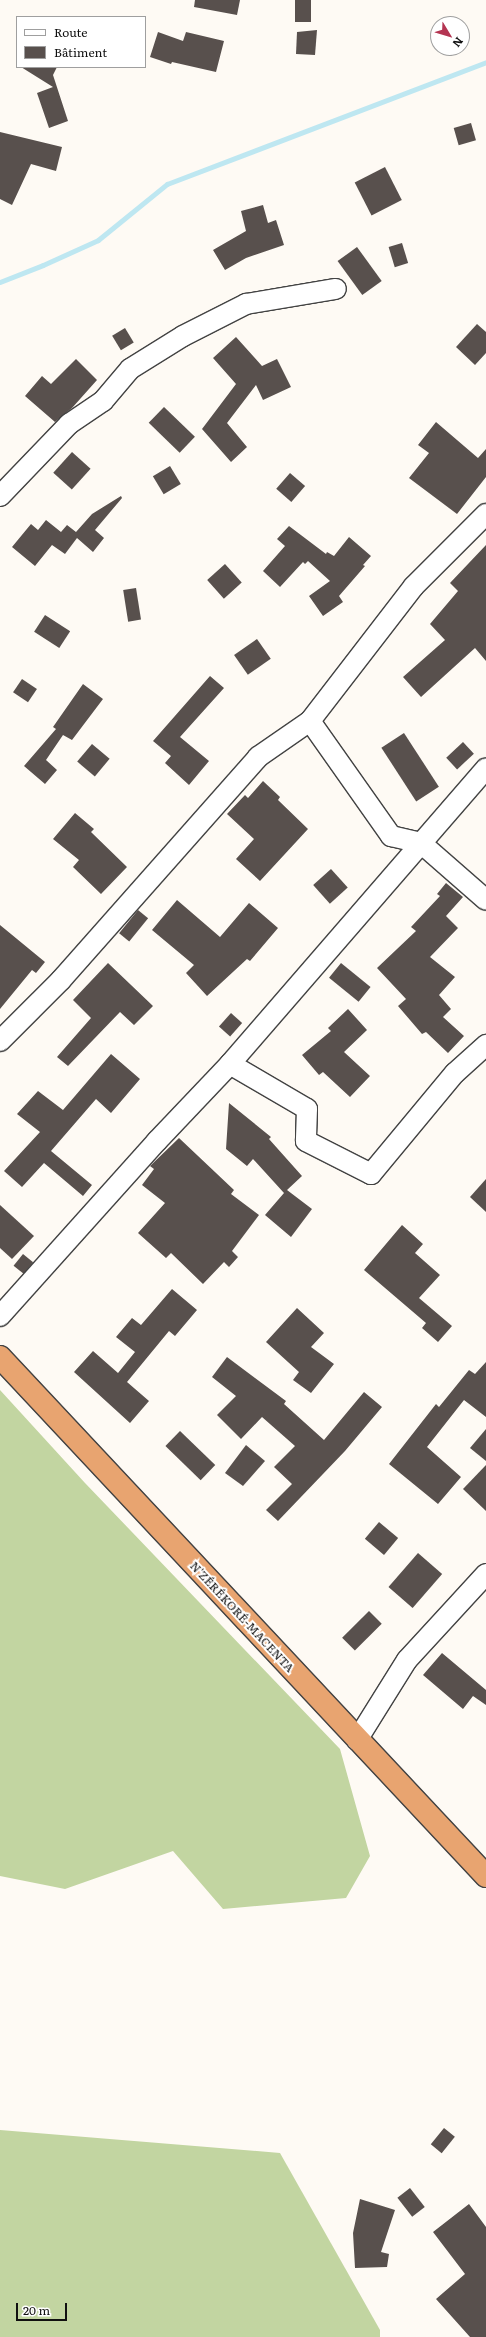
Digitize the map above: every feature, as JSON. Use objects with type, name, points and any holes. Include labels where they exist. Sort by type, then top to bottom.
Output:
[{"type":"highway","name":"N'ZÉRÉKORÉ-MACENTA","points":[[0,1357],[357,1740],[486,1876]]},
{"type":"street","points":[[0,496],[69,424],[103,401],[130,369],[183,336],[246,304],[336,289]]},
{"type":"street","points":[[0,1041],[61,980],[258,757],[310,721],[414,586],[486,514]]},
{"type":"street","points":[[310,721],[391,836],[421,843],[486,900]]},
{"type":"street","points":[[0,1316],[157,1141],[230,1064],[486,768]]},
{"type":"street","points":[[230,1064],[307,1109],[306,1141],[371,1174],[455,1073],[486,1045]]},
{"type":"street","points":[[357,1740],[407,1660],[486,1574]]},
{"type":"green space","points":[[0,1390],[85,1483],[340,1749],[370,1856],[346,1898],[223,1909],[173,1851],[65,1889],[0,1876]]},
{"type":"green space","points":[[0,2130],[280,2153],[380,2330],[380,2337],[0,2337]]},
{"type":"building","points":[[195,0],[240,0],[237,15],[194,7]]},
{"type":"building","points":[[295,0],[311,0],[311,22],[295,22]]},
{"type":"building","points":[[317,30],[315,55],[296,54],[297,32]]},
{"type":"building","points":[[158,32],[183,41],[186,32],[224,41],[216,72],[172,62],[171,64],[150,57]]},
{"type":"building","points":[[23,68],[56,68],[53,75],[68,121],[49,128],[37,93],[53,87]]},
{"type":"building","points":[[471,123],[476,140],[459,145],[454,128]]},
{"type":"building","points":[[0,132],[62,147],[56,171],[31,164],[12,205],[0,199]]},
{"type":"building","points":[[385,167],[402,200],[372,215],[355,182]]},
{"type":"building","points":[[263,205],[268,223],[276,220],[284,245],[246,258],[225,270],[213,250],[246,231],[241,211]]},
{"type":"building","points":[[402,243],[408,263],[395,267],[389,247]]},
{"type":"building","points":[[357,247],[382,281],[362,295],[338,261]]},
{"type":"building","points":[[477,324],[486,332],[486,353],[475,365],[456,347]]},
{"type":"building","points":[[125,328],[134,343],[121,350],[112,336]]},
{"type":"building","points":[[236,337],[262,366],[277,359],[291,387],[263,400],[256,385],[227,423],[247,447],[231,462],[202,429],[236,384],[213,358]]},
{"type":"building","points":[[76,359],[97,380],[72,408],[55,422],[25,396],[42,376],[51,384]]},
{"type":"building","points":[[164,407],[195,437],[180,453],[149,423]]},
{"type":"building","points":[[436,422],[478,458],[486,449],[486,477],[457,514],[409,478],[429,453],[418,445]]},
{"type":"building","points":[[72,452],[91,469],[72,490],[53,473]]},
{"type":"building","points":[[170,466],[181,484],[164,494],[153,476]]},
{"type":"building","points":[[290,473],[305,486],[291,502],[276,489]]},
{"type":"building","points":[[121,496],[122,498],[95,530],[104,538],[93,552],[77,538],[65,554],[52,545],[35,566],[12,547],[31,524],[38,530],[46,520],[61,532],[67,525],[76,532],[92,514]]},
{"type":"building","points":[[289,526],[326,554],[327,552],[334,556],[349,537],[371,556],[363,565],[365,566],[339,596],[343,602],[323,616],[309,596],[330,581],[308,561],[305,564],[303,562],[280,587],[263,571],[285,546],[277,539]]},
{"type":"building","points":[[486,545],[486,661],[475,648],[421,697],[403,677],[445,640],[430,624],[458,591],[450,583]]},
{"type":"building","points":[[225,564],[242,583],[224,599],[207,580]]},
{"type":"building","points":[[136,588],[141,620],[128,622],[123,590]]},
{"type":"building","points":[[45,615],[70,631],[59,648],[34,632]]},
{"type":"building","points":[[257,639],[271,659],[248,675],[234,655]]},
{"type":"building","points":[[210,676],[224,688],[180,737],[209,761],[189,785],[165,763],[171,756],[153,741]]},
{"type":"building","points":[[22,679],[37,689],[28,702],[13,692]]},
{"type":"building","points":[[83,684],[103,699],[72,740],[63,735],[46,760],[57,770],[45,784],[24,766],[56,729],[53,727]]},
{"type":"building","points":[[404,733],[439,787],[416,801],[381,748]]},
{"type":"building","points":[[463,742],[474,754],[457,769],[446,758]]},
{"type":"building","points":[[92,744],[110,759],[95,776],[77,762]]},
{"type":"building","points":[[263,781],[280,797],[278,800],[308,829],[260,881],[236,859],[254,839],[227,814],[245,795],[248,798]]},
{"type":"building","points":[[75,813],[94,829],[91,832],[127,867],[101,894],[73,867],[79,860],[53,839]]},
{"type":"building","points":[[331,869],[348,888],[330,904],[313,885]]},
{"type":"building","points":[[446,883],[463,897],[446,916],[458,928],[430,957],[455,977],[439,995],[451,1009],[443,1017],[464,1036],[448,1053],[426,1032],[422,1034],[398,1006],[406,999],[377,968],[416,931],[411,927],[440,896],[437,894]]},
{"type":"building","points":[[177,900],[220,937],[249,903],[278,928],[250,961],[247,959],[207,996],[186,973],[194,965],[152,930]]},
{"type":"building","points":[[138,910],[148,918],[129,941],[119,933]]},
{"type":"building","points":[[0,925],[45,962],[36,973],[32,970],[0,1009]]},
{"type":"building","points":[[108,963],[153,1006],[134,1025],[120,1012],[68,1066],[57,1057],[91,1018],[73,1000]]},
{"type":"building","points":[[341,963],[371,987],[359,1002],[329,978]]},
{"type":"building","points":[[348,1009],[367,1030],[344,1052],[370,1076],[350,1097],[323,1072],[319,1075],[302,1055],[331,1031],[328,1028]]},
{"type":"building","points":[[231,1013],[242,1023],[230,1036],[219,1026]]},
{"type":"building","points":[[111,1054],[140,1079],[111,1113],[96,1099],[51,1151],[92,1185],[83,1196],[44,1163],[22,1187],[4,1171],[40,1132],[17,1114],[38,1091],[63,1110]]},
{"type":"building","points":[[229,1103],[271,1137],[269,1139],[302,1176],[287,1190],[312,1209],[291,1237],[265,1215],[284,1193],[253,1159],[247,1166],[226,1149]]},
{"type":"building","points":[[179,1138],[234,1190],[231,1194],[259,1215],[232,1251],[238,1257],[229,1267],[224,1262],[203,1284],[171,1253],[166,1258],[138,1233],[165,1203],[142,1185],[154,1169],[150,1166]]},
{"type":"building","points":[[486,1179],[486,1212],[470,1197]]},
{"type":"building","points":[[0,1205],[34,1236],[12,1259],[0,1248]]},
{"type":"building","points":[[402,1225],[423,1244],[415,1253],[440,1275],[419,1298],[452,1326],[438,1342],[422,1328],[426,1323],[364,1270]]},
{"type":"building","points":[[23,1254],[33,1262],[24,1274],[14,1266]]},
{"type":"building","points":[[172,1289],[197,1310],[175,1336],[169,1331],[127,1382],[149,1401],[130,1423],[74,1372],[93,1351],[118,1373],[135,1352],[116,1337],[132,1318],[141,1325]]},
{"type":"building","points":[[297,1308],[324,1333],[311,1347],[334,1364],[311,1393],[293,1380],[299,1372],[266,1342]]},
{"type":"building","points":[[227,1357],[286,1401],[284,1404],[324,1440],[364,1392],[382,1407],[345,1451],[278,1521],[266,1510],[292,1484],[274,1467],[295,1446],[262,1417],[241,1439],[217,1415],[236,1396],[212,1377]]},
{"type":"building","points":[[486,1362],[486,1417],[464,1400],[427,1447],[461,1477],[438,1504],[389,1464],[436,1404],[439,1407],[469,1370],[475,1374]]},
{"type":"building","points":[[486,1429],[486,1461],[470,1448]]},
{"type":"building","points":[[180,1431],[215,1465],[201,1480],[165,1446]]},
{"type":"building","points":[[246,1445],[265,1461],[243,1486],[225,1473]]},
{"type":"building","points":[[486,1465],[486,1511],[463,1489]]},
{"type":"building","points":[[379,1522],[398,1538],[384,1555],[365,1539]]},
{"type":"building","points":[[418,1553],[442,1574],[413,1608],[388,1587]]},
{"type":"building","points":[[369,1611],[382,1624],[355,1651],[342,1638]]},
{"type":"building","points":[[442,1653],[486,1690],[486,1705],[473,1696],[463,1709],[423,1675]]},
{"type":"building","points":[[444,2128],[455,2137],[442,2153],[431,2144]]},
{"type":"building","points":[[410,2188],[425,2207],[412,2217],[397,2198]]},
{"type":"building","points":[[360,2199],[395,2210],[381,2252],[389,2254],[387,2267],[355,2268],[353,2233]]},
{"type":"building","points":[[469,2204],[486,2227],[486,2337],[470,2337],[436,2299],[465,2274],[433,2232]]},
{"type":"waterway","points":[[0,282],[43,265],[98,240],[167,184],[486,62]]}]
